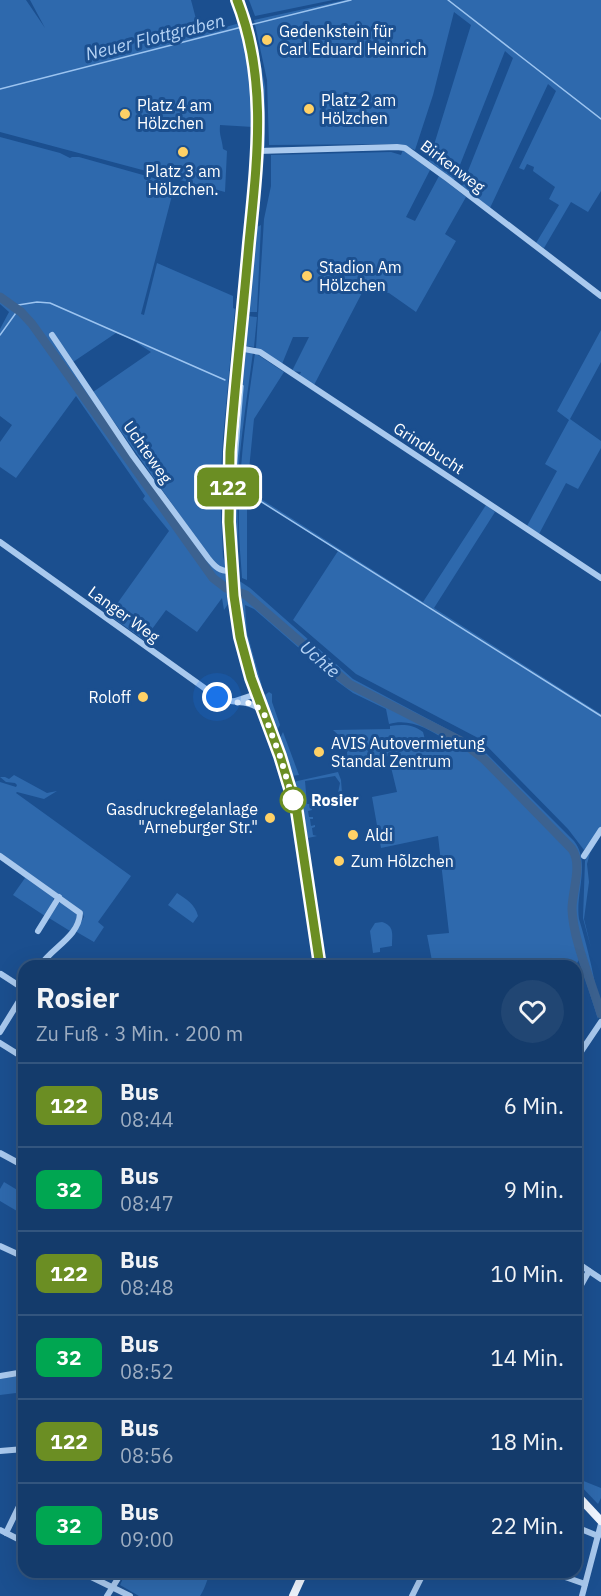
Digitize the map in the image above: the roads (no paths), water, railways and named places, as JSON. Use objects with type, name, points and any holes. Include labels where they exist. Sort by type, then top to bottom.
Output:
[{"type":"main road","points":[[237,0],[248,33],[256,76],[258,151],[228,479],[234,596],[242,648],[297,812],[319,960]]},
{"type":"main road","points":[[582,1501],[601,1522]]},
{"type":"main road","points":[[296,1595],[302,1578]]},
{"type":"street","name":"Birkenweg","points":[[258,151],[405,148],[601,296]]},
{"type":"street","name":"Uchteweg","points":[[52,335],[133,456],[208,558],[220,570],[232,571]]},
{"type":"street","name":"Grindbucht","points":[[239,348],[260,352],[601,578]]},
{"type":"street","name":"Langer Weg","points":[[0,542],[217,697],[229,702],[251,703],[263,711]]},
{"type":"street","points":[[234,701],[256,693]]},
{"type":"street","points":[[584,856],[601,830]]},
{"type":"street","points":[[0,856],[79,911],[81,916],[66,940],[44,960]]},
{"type":"street","points":[[38,931],[59,897]]},
{"type":"street","points":[[1,974],[18,987]]},
{"type":"street","points":[[0,1032],[18,1001]]},
{"type":"street","points":[[582,1050],[599,1024]]},
{"type":"street","points":[[0,1043],[18,1054]]},
{"type":"street","points":[[0,1153],[18,1163]]},
{"type":"street","points":[[0,1246],[18,1254]]},
{"type":"street","points":[[582,1266],[601,1279]]},
{"type":"street","points":[[582,1283],[589,1271]]},
{"type":"street","points":[[0,1376],[18,1373]]},
{"type":"street","points":[[0,1452],[18,1450]]},
{"type":"street","points":[[18,1506],[3,1531],[18,1539]]},
{"type":"street","points":[[582,1596],[601,1522]]},
{"type":"street","points":[[582,1529],[598,1536]]},
{"type":"street","points":[[94,1578],[130,1596]]},
{"type":"street","points":[[107,1596],[118,1578]]},
{"type":"street","points":[[412,1596],[421,1578]]},
{"type":"street","points":[[568,1578],[585,1584]]},
{"type":"waterway","name":"Neuer Flottgraben","points":[[250,25],[351,0]]},
{"type":"waterway","name":"Neuer Flottgraben","points":[[448,0],[601,119]]},
{"type":"waterway","name":"Neuer Flottgraben","points":[[0,89],[242,27]]},
{"type":"waterway","name":"Uchte","points":[[0,297],[21,312],[32,324],[213,578],[226,588],[246,595],[349,684],[461,741],[485,760],[572,849],[577,863],[572,902],[573,921],[579,948],[601,1014]]},
{"type":"waterway","points":[[12,306],[37,302],[50,303],[225,380]]},
{"type":"waterway","points":[[0,335],[18,310]]},
{"type":"waterway","points":[[238,486],[235,483],[243,386],[241,385]]},
{"type":"waterway","points":[[241,489],[601,716]]},
{"type":"place","name":"Gedenkstein für Carl Eduard Heinrich","points":[[267,40]]},
{"type":"place","name":"Platz 2 am Hölzchen","points":[[309,109]]},
{"type":"place","name":"Platz 4 am Hölzchen","points":[[125,114]]},
{"type":"place","name":"Platz 3 am Hölzchen.","points":[[183,152]]},
{"type":"place","name":"Stadion Am Hölzchen","points":[[307,276]]},
{"type":"place","name":"Roloff","points":[[143,697]]},
{"type":"place","name":"AVIS Autovermietung Standal Zentrum","points":[[319,752]]},
{"type":"place","name":"Rosier","points":[[293,800]]},
{"type":"place","name":"Gasdruckregelanlage \"Arneburger Str.\"","points":[[270,818]]},
{"type":"place","name":"Aldi","points":[[353,835]]},
{"type":"place","name":"Zum Hõlzchen","points":[[339,861]]}]
